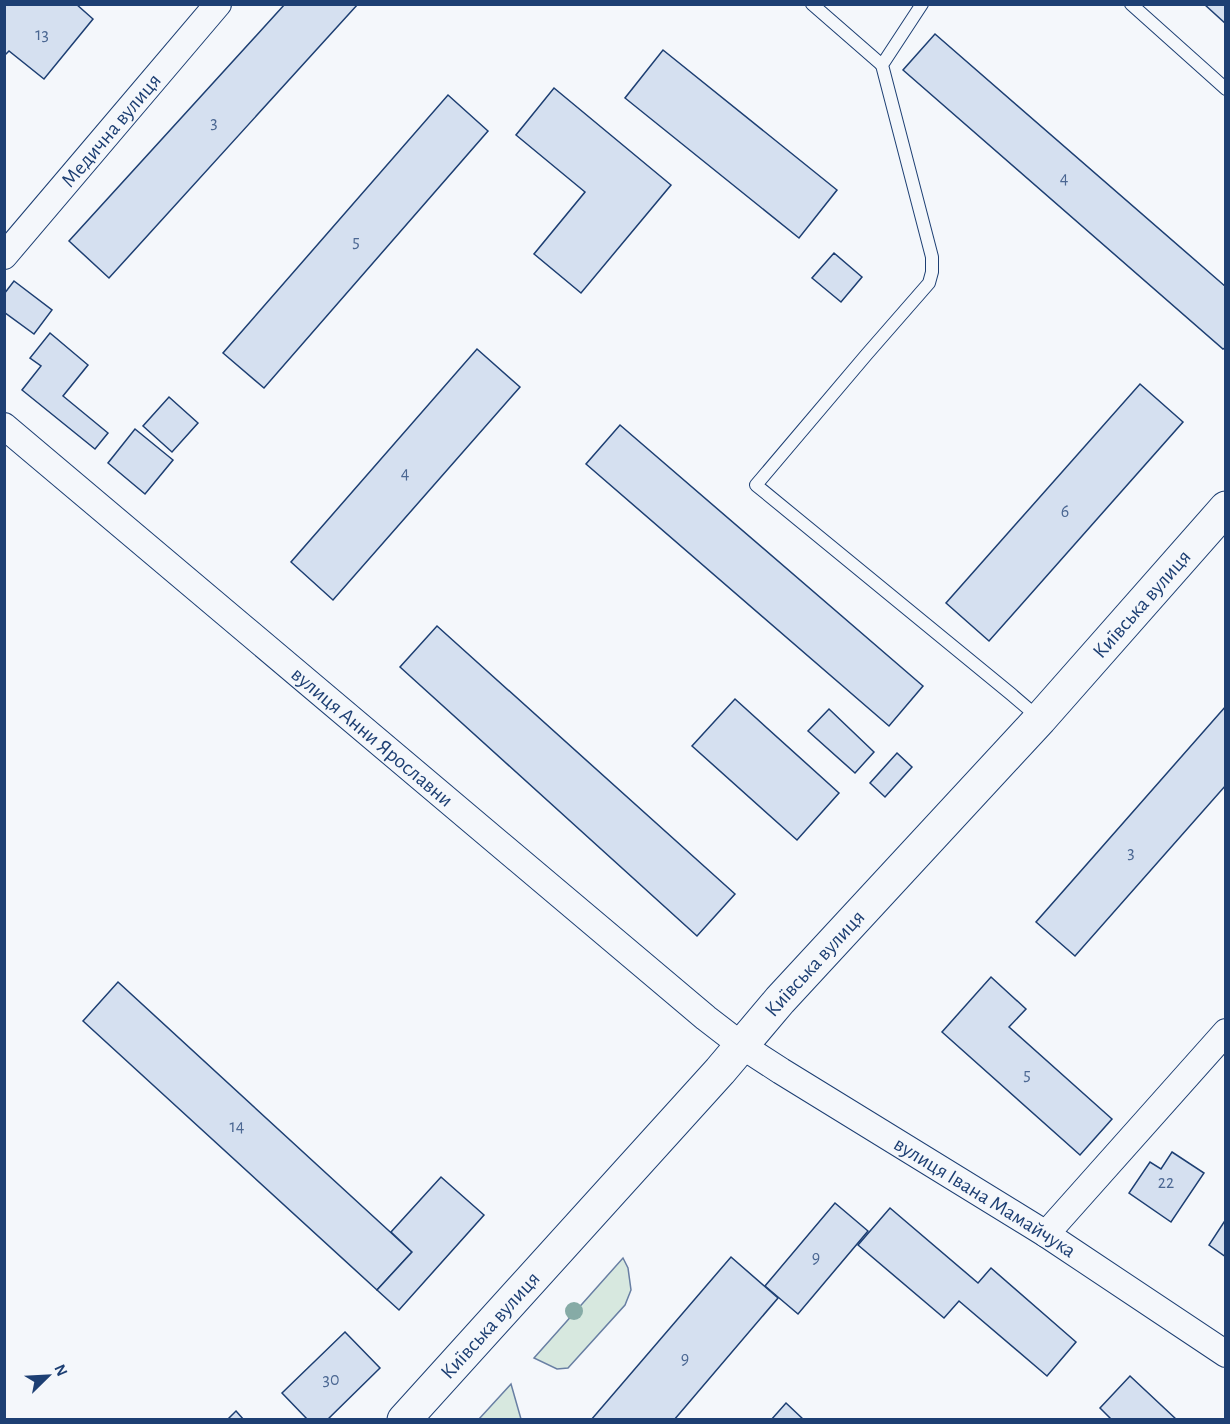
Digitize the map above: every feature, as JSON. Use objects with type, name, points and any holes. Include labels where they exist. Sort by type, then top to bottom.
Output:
[{"type":"main road","name":"Київська вулиця","points":[[404,1419],[720,1071],[780,999],[1040,719],[1226,508]]},
{"type":"street","name":"Медична вулиця","points":[[4,256],[218,4]]},
{"type":"street","name":"вулиця Анни Ярославни","points":[[4,426],[741,1045]]},
{"type":"street","points":[[1046,1234],[1226,1032]]},
{"type":"street","name":"вулиця Івана Мамайчука","points":[[741,1045],[1046,1234],[1226,1354]]},
{"type":"lane","points":[[812,4],[882,65],[932,257],[932,272],[929,283],[756,485],[1040,719]]},
{"type":"lane","points":[[882,65],[922,4]]},
{"type":"lane","points":[[1131,4],[1226,88]]},
{"type":"shaded area","points":[[623,1258],[628,1268],[631,1290],[625,1305],[568,1368],[557,1369],[534,1358]]},
{"type":"shaded area","points":[[511,1384],[521,1419],[479,1419]]},
{"type":"building","points":[[4,4],[76,4],[93,19],[44,79],[9,51],[4,56]]},
{"type":"building","points":[[285,4],[358,4],[109,278],[69,241]]},
{"type":"building","points":[[1204,4],[1226,4],[1226,24]]},
{"type":"building","points":[[935,34],[1226,287],[1226,347],[1223,349],[903,70]]},
{"type":"building","points":[[663,50],[837,190],[799,238],[625,98]]},
{"type":"building","points":[[554,88],[671,185],[581,293],[534,254],[585,192],[516,135]]},
{"type":"building","points":[[448,95],[488,131],[264,388],[223,353]]},
{"type":"building","points":[[834,253],[862,277],[841,302],[812,278]]},
{"type":"building","points":[[14,281],[52,310],[34,334],[4,312],[4,294]]},
{"type":"building","points":[[50,333],[88,365],[63,396],[108,433],[95,449],[22,390],[41,366],[30,358]]},
{"type":"building","points":[[477,349],[520,387],[333,600],[291,562]]},
{"type":"building","points":[[1140,384],[1183,422],[989,641],[946,603]]},
{"type":"building","points":[[169,397],[198,423],[172,452],[143,426]]},
{"type":"building","points":[[620,425],[923,686],[889,726],[586,464]]},
{"type":"building","points":[[135,429],[173,460],[145,494],[108,463]]},
{"type":"building","points":[[437,626],[735,894],[697,936],[400,667]]},
{"type":"building","points":[[735,699],[839,793],[797,840],[692,746]]},
{"type":"building","points":[[1226,706],[1226,785],[1075,956],[1036,922]]},
{"type":"building","points":[[829,709],[874,752],[855,773],[808,731]]},
{"type":"building","points":[[897,753],[912,767],[885,797],[870,783]]},
{"type":"building","points":[[991,977],[1026,1009],[1009,1027],[1112,1119],[1080,1155],[942,1032]]},
{"type":"building","points":[[118,982],[412,1252],[377,1290],[83,1021]]},
{"type":"building","points":[[1172,1152],[1204,1173],[1171,1222],[1129,1193],[1150,1162],[1161,1169]]},
{"type":"building","points":[[441,1177],[484,1215],[399,1310],[377,1290],[412,1252],[391,1232]]},
{"type":"building","points":[[835,1203],[868,1231],[798,1314],[765,1286]]},
{"type":"building","points":[[890,1208],[978,1283],[991,1268],[1076,1342],[1047,1376],[959,1301],[944,1318],[858,1245]]},
{"type":"building","points":[[1226,1219],[1226,1257],[1209,1245]]},
{"type":"building","points":[[731,1257],[778,1298],[674,1420],[591,1420]]},
{"type":"building","points":[[345,1332],[380,1368],[327,1420],[308,1420],[282,1393]]},
{"type":"building","points":[[1130,1376],[1177,1420],[1112,1420],[1100,1408]]},
{"type":"building","points":[[786,1403],[804,1420],[771,1420]]},
{"type":"building","points":[[236,1411],[244,1420],[227,1420]]}]
